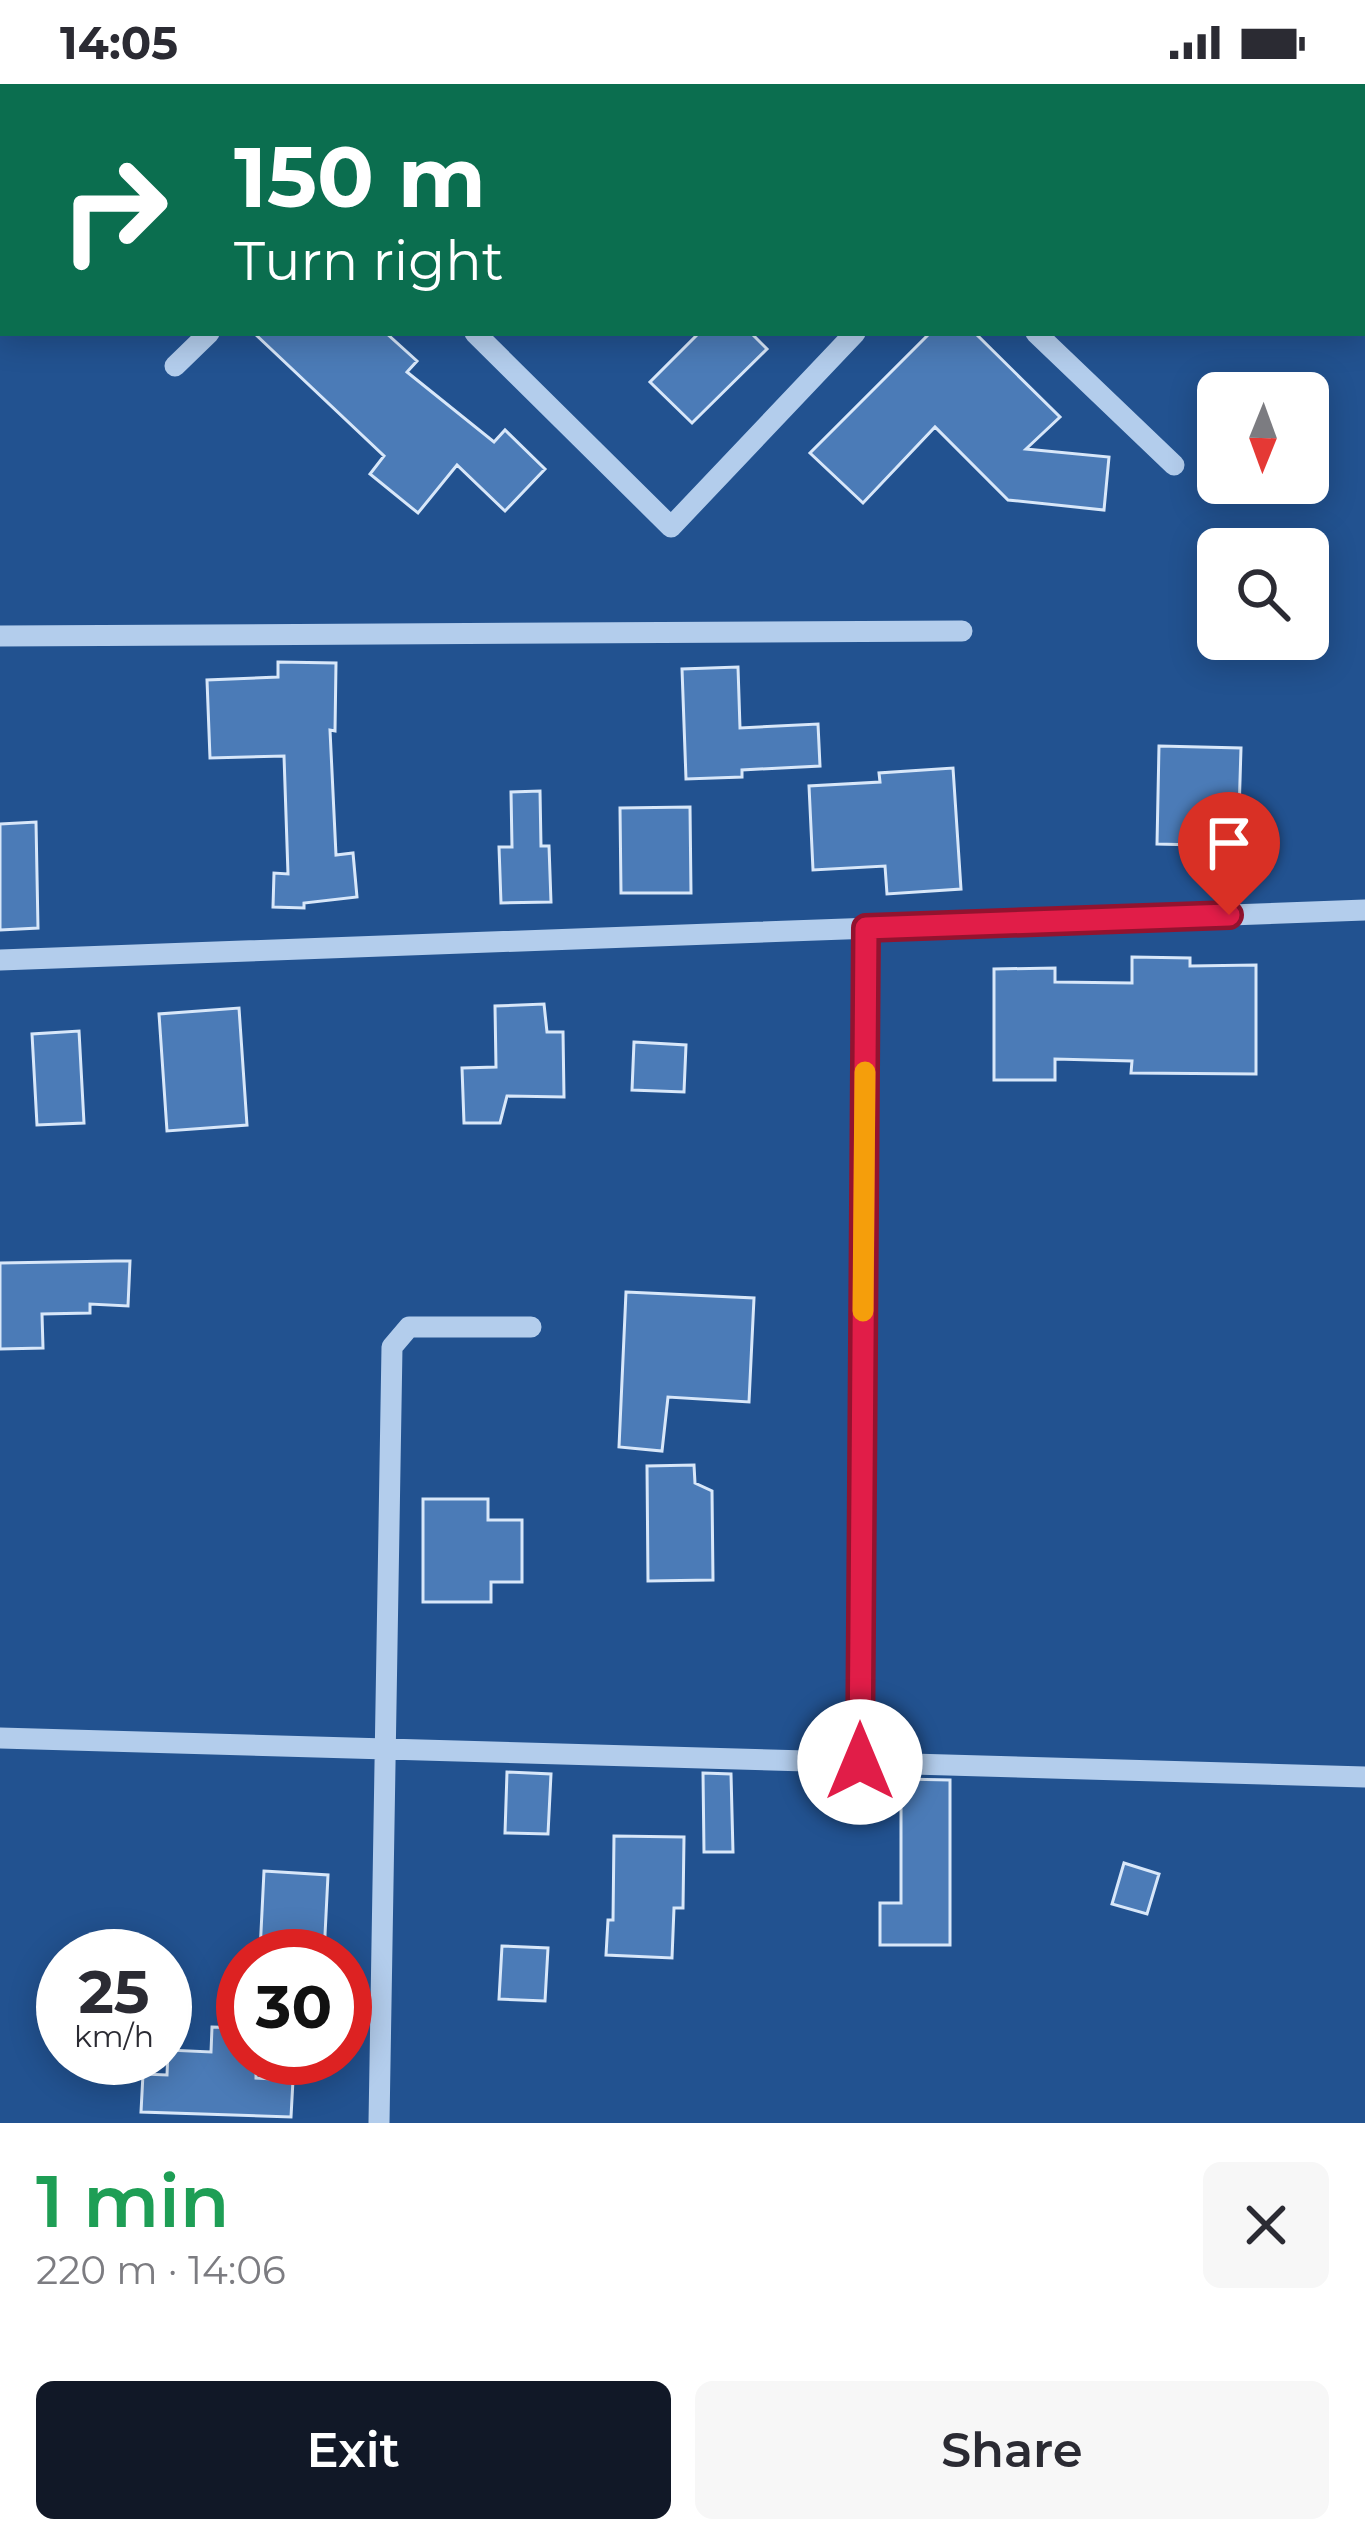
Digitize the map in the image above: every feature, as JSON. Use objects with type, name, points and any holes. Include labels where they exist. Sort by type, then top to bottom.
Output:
[{"type":"street","points":[[175,366],[206,336]]},
{"type":"street","points":[[478,336],[671,527],[852,336]]},
{"type":"street","points":[[1039,336],[1174,465]]},
{"type":"street","points":[[0,636],[962,631]]},
{"type":"street","points":[[0,960],[1365,910]]},
{"type":"street","points":[[860,1762],[866,928]]},
{"type":"street","points":[[379,2123],[392,1347],[409,1327],[532,1327]]},
{"type":"street","points":[[0,1738],[1365,1777]]},
{"type":"building","points":[[257,336],[389,336],[417,361],[407,372],[494,442],[505,430],[545,469],[505,511],[457,465],[418,513],[370,474],[384,456]]},
{"type":"building","points":[[696,336],[754,336],[767,349],[692,423],[650,382]]},
{"type":"building","points":[[927,336],[978,336],[1060,417],[1026,449],[1109,457],[1104,510],[1008,500],[935,427],[863,503],[810,453]]},
{"type":"building","points":[[278,662],[336,663],[335,731],[330,730],[336,855],[353,853],[357,897],[304,903],[304,908],[273,907],[274,873],[288,874],[284,756],[210,758],[207,680],[278,677]]},
{"type":"building","points":[[738,667],[740,728],[818,724],[820,766],[686,779],[682,669]]},
{"type":"building","points":[[1159,746],[1241,748],[1238,846],[1157,844]]},
{"type":"building","points":[[953,768],[961,889],[887,894],[885,866],[813,870],[809,786],[880,782],[879,773]]},
{"type":"building","points":[[540,791],[541,846],[549,846],[551,902],[501,903],[499,847],[512,847],[511,792]]},
{"type":"building","points":[[690,807],[691,893],[621,893],[620,808]]},
{"type":"building","points":[[36,822],[38,928],[0,930],[0,824]]},
{"type":"building","points":[[1132,957],[1190,958],[1190,966],[1256,965],[1256,1074],[1131,1073],[1132,1061],[1055,1059],[1055,1080],[994,1080],[994,969],[1055,968],[1055,982],[1132,983]]},
{"type":"building","points":[[544,1004],[547,1032],[563,1032],[564,1097],[507,1096],[500,1123],[464,1123],[462,1068],[496,1067],[495,1006]]},
{"type":"building","points":[[239,1008],[247,1125],[167,1131],[159,1014]]},
{"type":"building","points":[[79,1031],[84,1123],[37,1125],[32,1034]]},
{"type":"building","points":[[634,1042],[686,1045],[684,1092],[632,1090]]},
{"type":"building","points":[[130,1261],[128,1306],[90,1304],[90,1313],[42,1314],[43,1348],[0,1349],[0,1263]]},
{"type":"building","points":[[626,1292],[754,1298],[749,1402],[668,1397],[662,1451],[619,1447]]},
{"type":"building","points":[[694,1465],[695,1483],[712,1491],[713,1580],[648,1581],[647,1466]]},
{"type":"building","points":[[423,1499],[488,1499],[488,1520],[522,1520],[522,1582],[491,1582],[491,1602],[423,1602]]},
{"type":"building","points":[[507,1772],[551,1774],[548,1834],[505,1833]]},
{"type":"building","points":[[703,1773],[731,1774],[733,1852],[704,1852]]},
{"type":"building","points":[[901,1779],[950,1780],[950,1945],[880,1945],[880,1903],[901,1903]]},
{"type":"building","points":[[614,1836],[684,1837],[683,1908],[674,1908],[672,1958],[606,1955],[608,1920],[613,1920]]},
{"type":"building","points":[[1124,1863],[1159,1874],[1147,1914],[1112,1904]]},
{"type":"building","points":[[264,1871],[328,1875],[325,1929],[261,1929]]},
{"type":"building","points":[[502,1946],[548,1948],[545,2001],[499,1999]]},
{"type":"building","points":[[212,2027],[216,2027],[216,2085],[293,2085],[291,2117],[141,2112],[142,2085],[192,2085],[192,2051],[211,2052]]},
{"type":"slow traffic","points":[[863,1311],[865,1072]]},
{"type":"route","points":[[860,1762],[866,928],[1229,915]]}]
